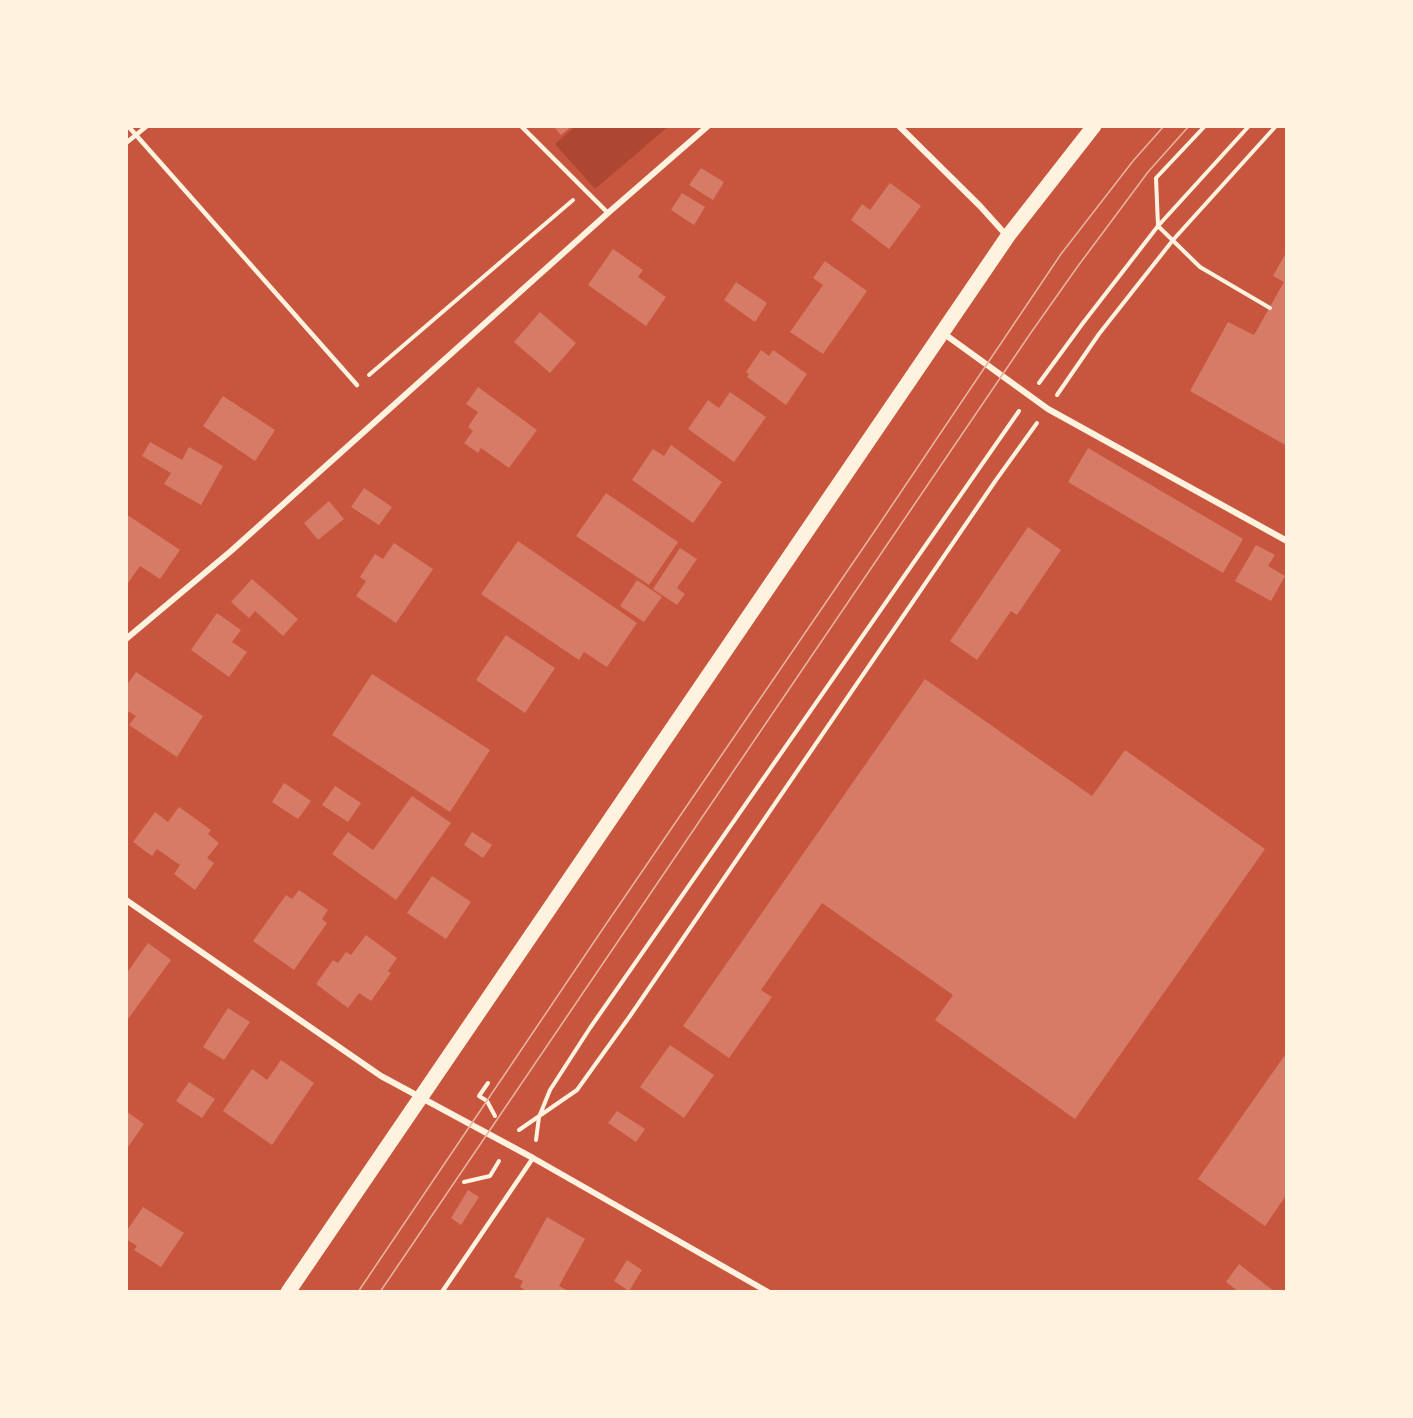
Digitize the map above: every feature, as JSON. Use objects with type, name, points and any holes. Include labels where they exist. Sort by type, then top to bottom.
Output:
[{"type":"main road","points":[[288,1292],[1008,236],[1094,126]]},
{"type":"street","points":[[126,639],[231,551],[708,126]]},
{"type":"street","points":[[899,126],[1008,236]]},
{"type":"street","points":[[942,332],[1048,409],[1287,541]]},
{"type":"street","points":[[126,900],[381,1076],[533,1158],[768,1292]]},
{"type":"lane","points":[[128,126],[357,385]]},
{"type":"lane","points":[[126,143],[147,126]]},
{"type":"lane","points":[[521,126],[608,213]]},
{"type":"lane","points":[[442,1292],[533,1158]]},
{"type":"path","points":[[1205,126],[1156,178],[1158,226],[1200,267],[1270,308]]},
{"type":"path","points":[[533,1158],[539,1117],[550,1090],[590,1028],[1030,396],[1158,226],[1249,126]]},
{"type":"path","points":[[464,1182],[490,1176],[517,1131],[577,1090],[996,480],[1099,334],[1173,240],[1276,126]]},
{"type":"path","points":[[357,385],[585,190]]},
{"type":"path","points":[[479,1096],[488,1083]]},
{"type":"shaded area","points":[[576,126],[669,126],[595,189],[555,144]]},
{"type":"building","points":[[553,126],[572,126],[561,135]]},
{"type":"building","points":[[701,168],[724,182],[713,200],[689,185]]},
{"type":"building","points":[[890,183],[921,206],[889,249],[851,220],[862,204],[870,210]]},
{"type":"building","points":[[682,193],[705,207],[694,225],[671,210]]},
{"type":"building","points":[[613,249],[643,270],[638,277],[666,297],[646,326],[588,285]]},
{"type":"building","points":[[1287,251],[1287,446],[1190,391],[1228,322],[1254,335],[1284,282],[1273,276]]},
{"type":"building","points":[[825,261],[867,291],[823,354],[790,332],[823,285],[813,278]]},
{"type":"building","points":[[736,282],[767,303],[755,322],[724,300]]},
{"type":"building","points":[[540,312],[576,343],[550,373],[514,342]]},
{"type":"building","points":[[761,350],[769,356],[773,350],[807,374],[786,405],[747,377],[749,374],[746,372]]},
{"type":"building","points":[[478,387],[537,430],[509,468],[481,448],[478,453],[464,443],[473,431],[468,427],[478,412],[466,404]]},
{"type":"building","points":[[730,392],[766,417],[734,462],[688,429],[708,400],[719,408]]},
{"type":"building","points":[[223,396],[275,430],[255,461],[203,426]]},
{"type":"building","points":[[150,442],[182,460],[189,447],[223,466],[201,505],[164,484],[171,473],[142,456]]},
{"type":"building","points":[[671,445],[722,482],[693,523],[632,480],[653,449],[664,456]]},
{"type":"building","points":[[1088,448],[1243,539],[1223,573],[1068,482]]},
{"type":"building","points":[[364,488],[392,507],[379,525],[351,507]]},
{"type":"building","points":[[606,493],[678,542],[649,585],[576,536]]},
{"type":"building","points":[[329,501],[344,519],[318,540],[304,523]]},
{"type":"building","points":[[126,514],[180,550],[160,579],[140,566],[126,586]]},
{"type":"building","points":[[1028,527],[1061,550],[1017,615],[1011,611],[977,660],[950,641]]},
{"type":"building","points":[[518,541],[637,623],[607,667],[584,652],[579,660],[481,594]]},
{"type":"building","points":[[394,543],[433,569],[396,623],[356,596],[366,581],[360,577],[375,554],[383,559]]},
{"type":"building","points":[[1256,545],[1275,555],[1268,566],[1285,576],[1271,601],[1235,581]]},
{"type":"building","points":[[680,548],[697,559],[677,588],[685,594],[677,605],[653,589]]},
{"type":"building","points":[[252,579],[298,619],[283,636],[255,611],[249,618],[231,602]]},
{"type":"building","points":[[637,580],[662,597],[644,622],[620,606]]},
{"type":"building","points":[[217,613],[241,630],[232,642],[247,652],[229,677],[191,650]]},
{"type":"building","points":[[506,635],[555,668],[525,713],[476,680]]},
{"type":"building","points":[[136,672],[203,716],[177,757],[129,725],[136,716],[126,710],[126,686]]},
{"type":"building","points":[[372,674],[490,750],[450,812],[332,735]]},
{"type":"building","points":[[925,679],[1092,796],[1125,750],[1265,849],[1075,1119],[935,1020],[953,995],[822,903],[761,990],[772,997],[729,1058],[683,1026]]},
{"type":"building","points":[[284,783],[311,801],[298,819],[272,802]]},
{"type":"building","points":[[335,786],[361,803],[348,822],[322,805]]},
{"type":"building","points":[[412,796],[451,823],[396,900],[332,854],[348,832],[373,850]]},
{"type":"building","points":[[179,807],[211,830],[208,834],[219,843],[207,858],[214,863],[195,890],[174,874],[180,865],[157,849],[152,856],[133,842],[155,812],[168,822]]},
{"type":"building","points":[[472,832],[492,845],[483,858],[464,845]]},
{"type":"building","points":[[432,876],[471,902],[446,939],[407,913]]},
{"type":"building","points":[[299,890],[328,910],[322,919],[327,923],[294,970],[253,941],[286,895],[292,899]]},
{"type":"building","points":[[366,935],[397,958],[388,971],[391,973],[371,1001],[359,993],[348,1008],[316,984],[333,960],[338,963],[346,952],[351,955]]},
{"type":"building","points":[[148,943],[171,960],[128,1019],[126,1017],[126,974]]},
{"type":"building","points":[[228,1008],[250,1022],[224,1060],[203,1047]]},
{"type":"building","points":[[670,1045],[714,1075],[684,1118],[640,1087]]},
{"type":"building","points":[[1287,1052],[1287,1194],[1265,1226],[1198,1179]]},
{"type":"building","points":[[281,1060],[314,1083],[272,1145],[223,1111],[252,1069],[267,1080]]},
{"type":"building","points":[[189,1082],[215,1099],[202,1118],[176,1101]]},
{"type":"building","points":[[126,1111],[144,1124],[128,1147],[126,1146]]},
{"type":"building","points":[[617,1111],[645,1129],[636,1142],[608,1123]]},
{"type":"building","points":[[468,1190],[479,1197],[461,1225],[451,1218]]},
{"type":"building","points":[[143,1207],[184,1233],[161,1267],[134,1250],[137,1246],[126,1239],[126,1232]]},
{"type":"building","points":[[547,1217],[585,1239],[559,1286],[570,1292],[528,1292],[520,1287],[523,1281],[514,1277]]},
{"type":"building","points":[[627,1260],[642,1270],[629,1291],[614,1281]]},
{"type":"building","points":[[1239,1264],[1275,1292],[1239,1292],[1226,1282]]},
{"type":"tram line","points":[[358,1292],[1061,254],[1133,161],[1164,126]]},
{"type":"tram line","points":[[380,1292],[1030,334],[1148,172],[1189,126]]}]
